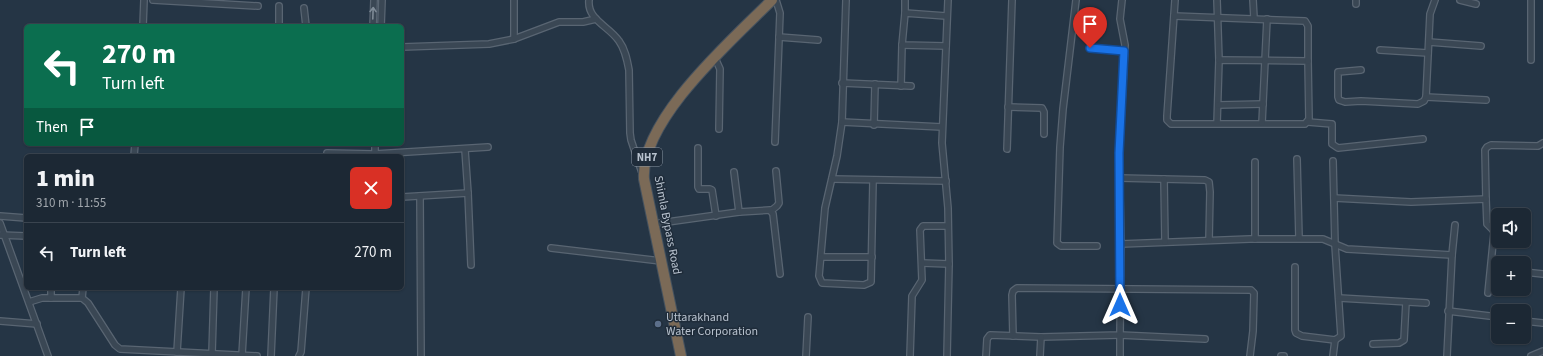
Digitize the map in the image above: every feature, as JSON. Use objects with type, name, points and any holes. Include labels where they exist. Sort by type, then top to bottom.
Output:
[{"type":"highway","name":"Shimla Bypass Road","points":[[681,356],[644,179],[647,154],[654,136],[671,108],[684,91],[772,0]]},
{"type":"street","points":[[143,24],[144,0]]},
{"type":"street","points":[[153,0],[258,6]]},
{"type":"street","points":[[373,24],[374,0]]},
{"type":"street","points":[[382,0],[382,24]]},
{"type":"street","points":[[514,0],[514,39]]},
{"type":"street","points":[[589,0],[589,10],[596,19],[610,30],[618,39],[627,59],[629,70],[631,140],[644,179]]},
{"type":"street","points":[[775,142],[780,9],[776,0]]},
{"type":"street","points":[[846,0],[842,83],[842,122],[837,156],[825,208],[819,276],[822,283],[864,285],[871,282],[873,181]]},
{"type":"street","points":[[901,86],[905,0]]},
{"type":"street","points":[[947,356],[949,264],[946,181],[942,127],[946,16],[948,0]]},
{"type":"street","points":[[1007,149],[1012,0]]},
{"type":"street","points":[[1076,0],[1060,147],[1057,243],[1061,246],[1097,246]]},
{"type":"street","points":[[1120,356],[1121,244],[1119,153],[1125,39],[1120,19],[1122,0]]},
{"type":"street","points":[[1175,0],[1167,120],[1171,124],[1305,124],[1308,122],[1332,124],[1332,144],[1338,148],[1424,139]]},
{"type":"street","points":[[1217,0],[1219,60],[1217,124]]},
{"type":"street","points":[[1254,0],[1254,18]]},
{"type":"street","points":[[1361,70],[1338,72],[1339,100],[1345,102],[1362,101],[1418,104],[1424,101],[1426,97],[1430,14],[1435,0]]},
{"type":"street","points":[[1460,0],[1476,4]]},
{"type":"street","points":[[1531,0],[1531,60]]},
{"type":"street","points":[[279,6],[279,24]]},
{"type":"street","points":[[304,8],[306,24]]},
{"type":"street","points":[[905,13],[946,16]]},
{"type":"street","points":[[1174,16],[1305,21],[1308,26],[1308,122]]},
{"type":"street","points":[[404,46],[489,44],[514,39],[559,22],[583,22],[596,19]]},
{"type":"street","points":[[1262,123],[1267,19]]},
{"type":"street","points":[[779,37],[818,40]]},
{"type":"street","points":[[1429,42],[1481,46]]},
{"type":"street","points":[[902,46],[946,46]]},
{"type":"street","points":[[1090,48],[1124,51]]},
{"type":"street","points":[[1380,50],[1428,53]]},
{"type":"street","points":[[715,58],[720,69],[719,129]]},
{"type":"street","points":[[1219,60],[1308,61]]},
{"type":"street","points":[[842,83],[911,86]]},
{"type":"street","points":[[874,124],[875,84]]},
{"type":"street","points":[[1426,97],[1486,100]]},
{"type":"street","points":[[1218,104],[1263,104]]},
{"type":"street","points":[[1008,107],[1042,108],[1044,112],[1044,134]]},
{"type":"street","points":[[842,122],[942,127]]},
{"type":"street","points":[[1488,293],[1494,233],[1487,224],[1485,154],[1487,147],[1491,145],[1538,146],[1543,143]]},
{"type":"street","points":[[393,154],[465,150],[488,147]]},
{"type":"street","points":[[698,148],[698,187],[699,189],[712,190],[716,216]]},
{"type":"street","points":[[465,150],[471,264]]},
{"type":"street","points":[[327,153],[351,154]]},
{"type":"street","points":[[1297,159],[1299,238]]},
{"type":"street","points":[[1295,267],[1296,333],[1302,336],[1335,340],[1341,336],[1333,161]]},
{"type":"street","points":[[1255,162],[1255,238]]},
{"type":"street","points":[[653,224],[739,212],[772,210],[778,203],[776,171]]},
{"type":"street","points":[[734,172],[739,212]]},
{"type":"street","points":[[1119,178],[1200,179],[1209,182],[1209,240]]},
{"type":"street","points":[[832,179],[873,181],[946,181]]},
{"type":"street","points":[[1164,179],[1165,242]]},
{"type":"street","points":[[404,197],[468,193]]},
{"type":"street","points":[[420,196],[421,356]]},
{"type":"street","points":[[1334,198],[1411,202],[1486,199]]},
{"type":"street","points":[[772,210],[780,274]]},
{"type":"street","points":[[0,216],[24,218]]},
{"type":"street","points":[[0,223],[3,236],[24,289]]},
{"type":"street","points":[[1447,356],[1448,311],[1455,225]]},
{"type":"street","points":[[910,356],[912,296],[922,280],[920,228],[923,226],[948,226]]},
{"type":"street","points":[[3,236],[24,236]]},
{"type":"street","points":[[1121,244],[1255,238],[1323,238],[1347,249],[1452,255]]},
{"type":"street","points":[[551,248],[662,261]]},
{"type":"street","points":[[821,258],[872,258]]},
{"type":"street","points":[[922,263],[949,264]]},
{"type":"street","points":[[1531,273],[1543,274]]},
{"type":"street","points":[[1013,336],[1012,295],[1015,289],[1252,291],[1254,294],[1253,331],[1250,356]]},
{"type":"street","points":[[24,290],[49,356]]},
{"type":"street","points":[[51,290],[51,298]]},
{"type":"street","points":[[82,298],[83,290]]},
{"type":"street","points":[[177,352],[181,290]]},
{"type":"street","points":[[212,353],[214,290]]},
{"type":"street","points":[[242,355],[246,290]]},
{"type":"street","points":[[271,356],[274,290]]},
{"type":"street","points":[[299,356],[301,352],[306,290]]},
{"type":"street","points":[[29,302],[42,298],[82,298],[88,303],[117,348],[257,356]]},
{"type":"street","points":[[1339,298],[1426,303]]},
{"type":"street","points":[[1373,344],[1399,343],[1404,340],[1406,302]]},
{"type":"street","points":[[1448,311],[1491,316]]},
{"type":"street","points":[[806,356],[808,317]]},
{"type":"street","points":[[0,321],[37,324]]},
{"type":"street","points":[[1531,322],[1543,323]]},
{"type":"street","points":[[986,356],[988,336],[1041,337],[1120,335],[1205,339]]},
{"type":"street","points":[[1040,356],[1041,337]]},
{"type":"street","points":[[1334,356],[1335,340]]},
{"type":"street","points":[[1531,356],[1543,352]]},
{"type":"place","name":"Uttarakhand Water Corporation","points":[[658,324]]},
{"type":"route","points":[[1090,48],[1124,51],[1119,153],[1121,244],[1120,305]]}]
